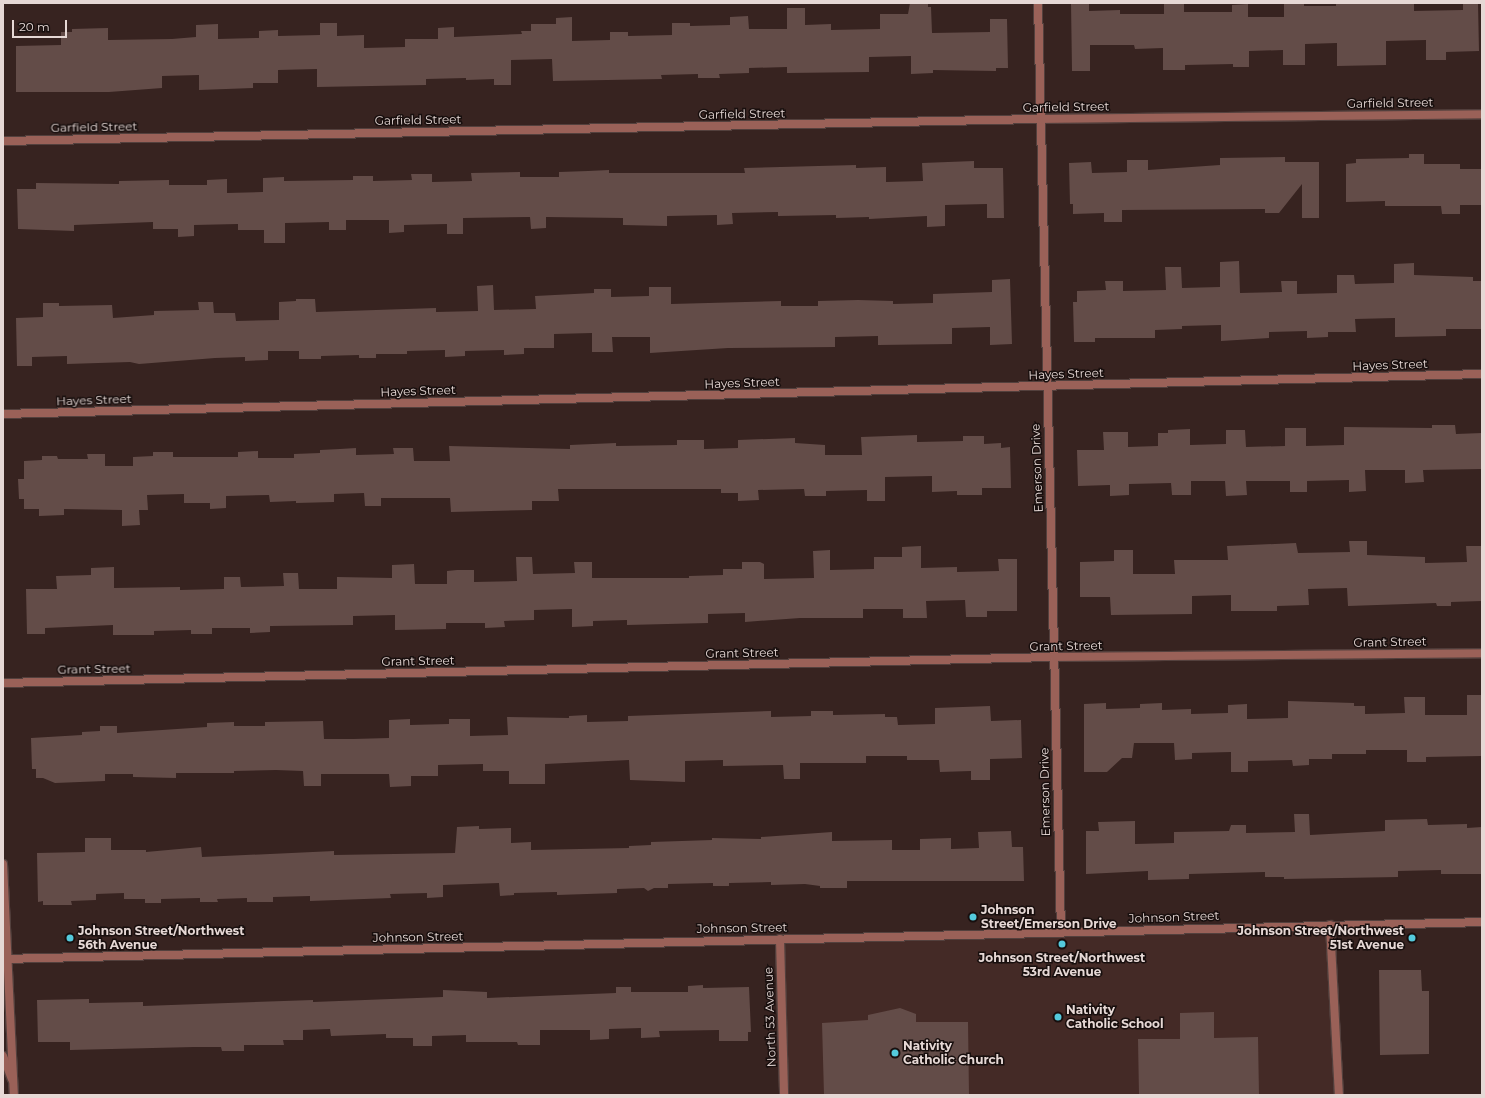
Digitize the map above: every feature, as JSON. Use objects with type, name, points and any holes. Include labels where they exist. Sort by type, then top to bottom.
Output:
[{"type":"street","name":"Emerson Drive","points":[[1038,3],[1061,933]]},
{"type":"street","name":"Garfield Street","points":[[3,141],[1040,119],[1482,114]]},
{"type":"street","name":"Hayes Street","points":[[3,414],[1482,374]]},
{"type":"street","name":"Grant Street","points":[[3,683],[1054,657],[1482,653]]},
{"type":"street","points":[[3,864],[5,959],[14,1095]]},
{"type":"street","name":"Johnson Street","points":[[5,959],[1482,922]]},
{"type":"street","points":[[1330,925],[1339,1095]]},
{"type":"street","name":"North 53 Avenue","points":[[780,939],[784,1095]]},
{"type":"street","points":[[3,1056],[14,1083]]},
{"type":"shaded area","name":"Nativity Catholic School","points":[[1330,925],[1336,1095],[786,1095],[780,944]]},
{"type":"building","points":[[910,3],[928,3],[928,7],[931,7],[932,33],[990,32],[990,19],[1007,19],[1008,68],[996,68],[996,71],[933,70],[933,73],[911,74],[911,56],[869,57],[869,72],[787,73],[787,67],[749,68],[749,73],[719,74],[720,78],[698,78],[698,74],[661,75],[662,79],[553,81],[552,59],[511,60],[511,85],[494,85],[494,79],[466,80],[466,78],[426,79],[426,85],[317,87],[317,69],[278,70],[278,83],[253,83],[253,88],[199,90],[199,75],[162,76],[162,88],[109,92],[16,92],[16,46],[61,45],[61,32],[72,32],[72,29],[108,28],[108,40],[172,39],[196,37],[196,25],[218,24],[218,39],[259,38],[259,31],[278,30],[278,36],[320,35],[320,23],[337,23],[337,36],[364,35],[364,48],[405,47],[405,39],[438,39],[438,28],[454,27],[454,37],[522,34],[521,31],[531,31],[531,24],[556,24],[556,18],[572,17],[572,41],[610,40],[610,32],[628,32],[628,36],[672,35],[672,23],[690,23],[690,26],[730,25],[730,17],[748,16],[749,29],[787,29],[787,8],[805,8],[805,25],[831,24],[831,30],[880,29],[880,14],[908,14]]},
{"type":"building","points":[[1071,3],[1089,3],[1089,11],[1120,10],[1120,14],[1164,14],[1164,3],[1184,3],[1184,12],[1232,12],[1232,5],[1248,4],[1248,17],[1284,17],[1284,3],[1304,3],[1304,6],[1336,6],[1336,3],[1414,4],[1414,11],[1463,10],[1463,3],[1478,3],[1479,51],[1446,52],[1446,60],[1426,60],[1426,40],[1386,41],[1386,65],[1337,66],[1337,43],[1305,44],[1305,65],[1283,65],[1283,50],[1249,51],[1249,67],[1233,67],[1233,64],[1185,65],[1185,70],[1163,70],[1163,48],[1135,49],[1134,45],[1090,45],[1090,71],[1072,71]]},
{"type":"building","points":[[1409,154],[1424,154],[1424,164],[1460,164],[1460,169],[1482,169],[1482,205],[1460,205],[1460,214],[1442,214],[1441,206],[1385,206],[1385,201],[1346,202],[1346,164],[1356,163],[1356,159],[1409,158]]},
{"type":"building","points":[[1285,157],[1285,162],[1319,162],[1319,218],[1302,218],[1302,184],[1279,213],[1265,213],[1265,209],[1122,210],[1122,222],[1104,222],[1104,213],[1073,214],[1073,204],[1070,204],[1069,163],[1091,162],[1092,173],[1127,172],[1127,160],[1148,160],[1148,170],[1220,165],[1220,158]]},
{"type":"building","points":[[974,161],[974,168],[1003,168],[1004,218],[987,218],[987,204],[945,205],[945,226],[927,227],[927,216],[869,219],[869,217],[836,218],[836,215],[778,216],[778,212],[732,213],[733,224],[717,225],[717,215],[667,216],[667,226],[623,225],[623,218],[546,217],[546,228],[531,229],[530,217],[463,218],[463,234],[447,234],[447,224],[404,225],[404,232],[389,233],[389,220],[346,220],[346,230],[329,230],[329,222],[285,223],[285,243],[264,243],[264,230],[238,230],[238,224],[194,225],[194,236],[178,237],[178,229],[153,229],[153,222],[74,225],[74,231],[18,229],[17,189],[36,189],[36,183],[119,184],[119,181],[169,180],[169,185],[207,185],[207,180],[227,179],[227,193],[263,192],[263,178],[284,177],[284,181],[353,180],[353,176],[373,176],[373,181],[412,180],[411,174],[432,174],[432,182],[472,181],[471,173],[520,172],[520,177],[559,177],[559,172],[609,170],[609,173],[745,173],[744,168],[856,165],[856,168],[886,167],[886,182],[923,181],[922,163]]},
{"type":"building","points":[[1239,261],[1240,293],[1282,292],[1281,281],[1297,281],[1297,294],[1337,293],[1337,275],[1354,275],[1355,284],[1394,283],[1394,264],[1414,263],[1414,275],[1473,277],[1473,281],[1482,281],[1482,329],[1446,329],[1446,336],[1395,337],[1395,318],[1355,319],[1356,332],[1328,332],[1328,337],[1307,338],[1307,331],[1269,332],[1269,338],[1221,341],[1221,325],[1182,326],[1182,329],[1155,330],[1155,338],[1095,338],[1095,342],[1074,342],[1073,302],[1077,302],[1077,291],[1106,290],[1105,281],[1123,281],[1123,291],[1166,290],[1165,267],[1181,267],[1182,288],[1220,287],[1220,262]]},
{"type":"building","points":[[1010,279],[1012,344],[990,345],[990,327],[952,328],[952,344],[878,345],[878,336],[835,337],[835,347],[728,348],[650,353],[650,337],[612,337],[613,352],[592,352],[592,333],[554,334],[554,348],[524,348],[524,354],[504,355],[504,350],[465,351],[465,356],[445,357],[445,350],[407,351],[407,354],[376,354],[376,358],[359,358],[359,355],[321,356],[321,359],[299,359],[299,351],[268,351],[268,360],[245,361],[245,357],[139,364],[130,362],[67,364],[67,356],[32,357],[32,366],[17,366],[16,318],[43,317],[43,303],[59,303],[59,306],[112,305],[113,318],[154,315],[154,311],[199,310],[198,302],[213,302],[214,313],[235,313],[236,321],[279,320],[279,302],[296,301],[296,299],[315,299],[316,312],[436,308],[436,312],[478,311],[477,286],[493,285],[494,310],[536,309],[535,296],[594,293],[594,289],[611,289],[611,297],[649,296],[649,287],[671,287],[671,304],[781,301],[781,306],[818,306],[818,301],[858,300],[893,301],[893,304],[933,303],[933,294],[992,292],[992,280]]},
{"type":"building","points":[[1432,425],[1455,425],[1456,434],[1482,433],[1482,469],[1423,470],[1424,482],[1405,483],[1405,470],[1365,470],[1366,491],[1349,492],[1349,480],[1307,481],[1307,492],[1290,492],[1290,481],[1246,481],[1247,495],[1226,496],[1225,481],[1191,481],[1191,495],[1172,495],[1171,483],[1129,484],[1129,495],[1110,496],[1110,485],[1078,486],[1077,450],[1104,450],[1103,432],[1128,432],[1128,447],[1158,446],[1158,433],[1168,433],[1168,430],[1190,429],[1190,445],[1226,444],[1226,430],[1245,430],[1246,447],[1285,446],[1285,428],[1306,428],[1306,446],[1344,445],[1344,427],[1432,428]]},
{"type":"building","points":[[917,435],[917,442],[963,441],[963,436],[984,436],[984,444],[1001,443],[1001,448],[1010,447],[1011,488],[982,488],[982,495],[957,495],[957,491],[932,492],[932,476],[885,477],[885,501],[867,501],[867,490],[826,491],[826,496],[805,496],[804,489],[758,490],[759,500],[738,501],[738,493],[721,493],[721,489],[558,489],[559,501],[532,501],[532,510],[451,512],[450,498],[381,498],[381,506],[365,506],[364,493],[334,494],[334,502],[296,503],[296,501],[270,502],[269,495],[226,496],[226,508],[210,509],[210,503],[184,503],[184,494],[147,495],[148,510],[139,510],[140,525],[122,526],[122,510],[64,509],[64,515],[39,516],[39,509],[24,509],[24,499],[19,499],[18,479],[24,479],[24,461],[42,460],[42,456],[57,456],[58,459],[88,459],[87,454],[105,454],[105,466],[133,466],[133,457],[153,456],[153,452],[173,452],[173,457],[238,457],[238,452],[258,451],[258,458],[294,458],[294,454],[320,453],[320,450],[356,448],[356,455],[394,454],[393,448],[413,448],[414,461],[450,461],[449,446],[570,449],[570,445],[616,443],[616,446],[677,445],[677,440],[704,440],[704,449],[738,448],[738,440],[795,438],[795,443],[825,445],[825,455],[862,455],[861,437]]},
{"type":"building","points":[[1349,541],[1367,541],[1367,555],[1425,557],[1425,563],[1467,562],[1466,546],[1482,546],[1482,601],[1451,602],[1451,606],[1437,606],[1436,603],[1348,606],[1347,588],[1308,589],[1309,605],[1277,606],[1277,611],[1231,611],[1231,595],[1192,596],[1192,614],[1111,615],[1110,597],[1080,597],[1080,562],[1114,561],[1114,550],[1133,550],[1133,574],[1175,574],[1174,560],[1228,560],[1227,546],[1296,543],[1298,553],[1350,552]]},
{"type":"building","points":[[921,546],[921,568],[957,567],[957,572],[999,571],[998,559],[1017,559],[1017,611],[987,611],[987,617],[966,617],[965,600],[926,601],[927,618],[903,618],[903,609],[863,609],[863,618],[800,618],[745,622],[745,613],[708,614],[708,623],[627,625],[627,620],[593,621],[593,626],[572,627],[572,609],[534,610],[534,620],[504,621],[505,627],[485,628],[485,623],[446,623],[446,629],[395,630],[395,615],[353,616],[353,625],[270,626],[270,632],[250,633],[250,628],[212,628],[212,634],[191,634],[191,630],[154,631],[154,635],[113,635],[113,625],[45,628],[45,634],[27,634],[26,589],[57,589],[56,576],[91,575],[91,568],[114,567],[114,588],[180,587],[180,590],[224,589],[224,577],[240,577],[241,587],[284,586],[283,573],[298,573],[299,589],[337,589],[337,577],[392,578],[392,565],[414,564],[415,584],[447,584],[447,571],[457,570],[474,570],[474,582],[517,581],[516,557],[532,557],[533,574],[575,573],[574,562],[592,562],[592,578],[689,578],[689,576],[723,575],[723,569],[742,569],[742,562],[760,562],[764,564],[764,579],[814,578],[813,551],[830,550],[830,570],[874,569],[874,557],[902,557],[902,547]]},
{"type":"building","points":[[1467,695],[1482,695],[1482,756],[1426,757],[1426,762],[1407,762],[1407,750],[1366,750],[1366,754],[1332,754],[1332,759],[1309,759],[1309,765],[1293,766],[1292,760],[1248,761],[1248,772],[1231,772],[1231,752],[1192,753],[1192,759],[1175,760],[1174,743],[1134,743],[1132,758],[1122,758],[1107,772],[1084,772],[1084,704],[1106,703],[1106,709],[1140,708],[1140,704],[1162,703],[1162,710],[1191,709],[1191,714],[1228,713],[1228,705],[1247,704],[1247,719],[1288,718],[1288,701],[1354,703],[1354,706],[1365,706],[1365,714],[1405,713],[1404,697],[1425,697],[1425,715],[1467,715]]},
{"type":"building","points":[[990,706],[991,721],[1021,720],[1022,758],[990,759],[990,780],[971,780],[971,771],[940,772],[939,760],[907,760],[907,756],[866,756],[866,763],[800,763],[800,779],[784,779],[783,765],[723,766],[723,760],[685,761],[685,782],[630,780],[629,760],[545,764],[545,784],[509,784],[509,771],[483,771],[483,764],[438,765],[438,776],[411,776],[411,786],[390,787],[389,774],[321,774],[321,786],[304,786],[303,771],[276,770],[234,771],[234,773],[176,773],[176,778],[133,777],[133,774],[105,774],[105,781],[55,783],[43,778],[36,778],[36,769],[32,769],[31,738],[82,735],[82,732],[100,731],[100,726],[117,726],[117,733],[207,727],[207,723],[234,722],[234,726],[265,726],[265,722],[323,721],[324,739],[353,739],[389,738],[389,720],[410,719],[410,725],[449,724],[449,719],[470,719],[470,736],[508,735],[507,717],[569,718],[569,716],[587,715],[587,722],[628,721],[628,716],[771,711],[771,717],[811,716],[811,711],[833,711],[833,715],[885,714],[885,717],[897,717],[898,725],[935,724],[935,708]]},
{"type":"building","points":[[1294,814],[1309,814],[1310,835],[1385,831],[1385,820],[1427,819],[1428,825],[1467,824],[1467,828],[1482,827],[1482,874],[1441,874],[1441,870],[1398,871],[1398,877],[1284,879],[1284,877],[1265,877],[1265,872],[1189,874],[1189,879],[1148,880],[1148,871],[1086,874],[1086,831],[1099,831],[1098,822],[1135,821],[1135,844],[1174,843],[1174,832],[1229,831],[1231,825],[1246,825],[1246,833],[1295,832]]},
{"type":"building","points":[[479,826],[479,829],[511,828],[511,843],[531,842],[531,850],[629,848],[629,846],[651,845],[651,842],[712,840],[712,838],[761,839],[761,837],[832,832],[832,841],[892,840],[892,850],[920,850],[920,839],[951,838],[951,849],[979,848],[978,832],[1011,831],[1012,847],[1023,847],[1024,881],[847,881],[847,888],[820,888],[820,886],[805,884],[771,885],[771,882],[729,883],[729,886],[713,886],[713,883],[668,884],[668,888],[654,888],[648,891],[644,888],[617,889],[617,893],[557,895],[557,892],[514,893],[514,895],[500,896],[499,883],[443,885],[443,897],[427,898],[427,893],[390,894],[391,898],[310,901],[310,896],[273,897],[273,902],[247,902],[247,898],[217,899],[218,902],[200,902],[200,898],[161,899],[161,903],[145,903],[145,899],[124,899],[124,893],[96,894],[96,900],[71,901],[72,905],[43,905],[43,901],[38,902],[37,853],[85,852],[85,838],[111,838],[111,850],[146,850],[146,852],[201,847],[202,857],[334,851],[334,855],[455,853],[457,827]]},
{"type":"building","points":[[1379,970],[1421,970],[1422,991],[1429,991],[1429,1054],[1380,1055]]},
{"type":"building","points":[[703,985],[703,988],[749,987],[751,1032],[748,1032],[748,1041],[719,1041],[719,1030],[659,1031],[660,1037],[641,1038],[641,1028],[609,1029],[609,1039],[590,1040],[590,1030],[540,1030],[540,1045],[518,1045],[517,1042],[466,1042],[466,1035],[432,1036],[432,1046],[413,1046],[413,1038],[386,1038],[386,1034],[331,1036],[330,1029],[303,1030],[303,1040],[283,1040],[284,1045],[244,1045],[244,1051],[222,1051],[221,1047],[70,1050],[70,1042],[38,1042],[37,1000],[89,999],[89,1003],[143,1002],[143,1006],[443,997],[443,990],[487,992],[487,998],[616,993],[616,987],[631,987],[631,992],[688,992],[688,986]]},
{"type":"building","name":"Nativity Catholic Church","points":[[900,1008],[916,1014],[916,1022],[968,1022],[969,1095],[824,1095],[822,1023],[868,1020],[868,1015]]},
{"type":"building","points":[[1214,1012],[1214,1038],[1258,1037],[1259,1095],[1139,1095],[1138,1039],[1180,1039],[1180,1013]]},
{"type":"place","name":"Johnson Street/Emerson Drive","points":[[973,917]]},
{"type":"place","name":"Johnson Street/Northwest 56th Avenue","points":[[70,938]]},
{"type":"place","name":"Johnson Street/Northwest 51st Avenue","points":[[1412,938]]},
{"type":"place","name":"Johnson Street/Northwest 53rd Avenue","points":[[1062,944]]},
{"type":"place","name":"Nativity Catholic School","points":[[1058,1017]]},
{"type":"place","name":"Nativity Catholic Church","points":[[895,1053]]}]
